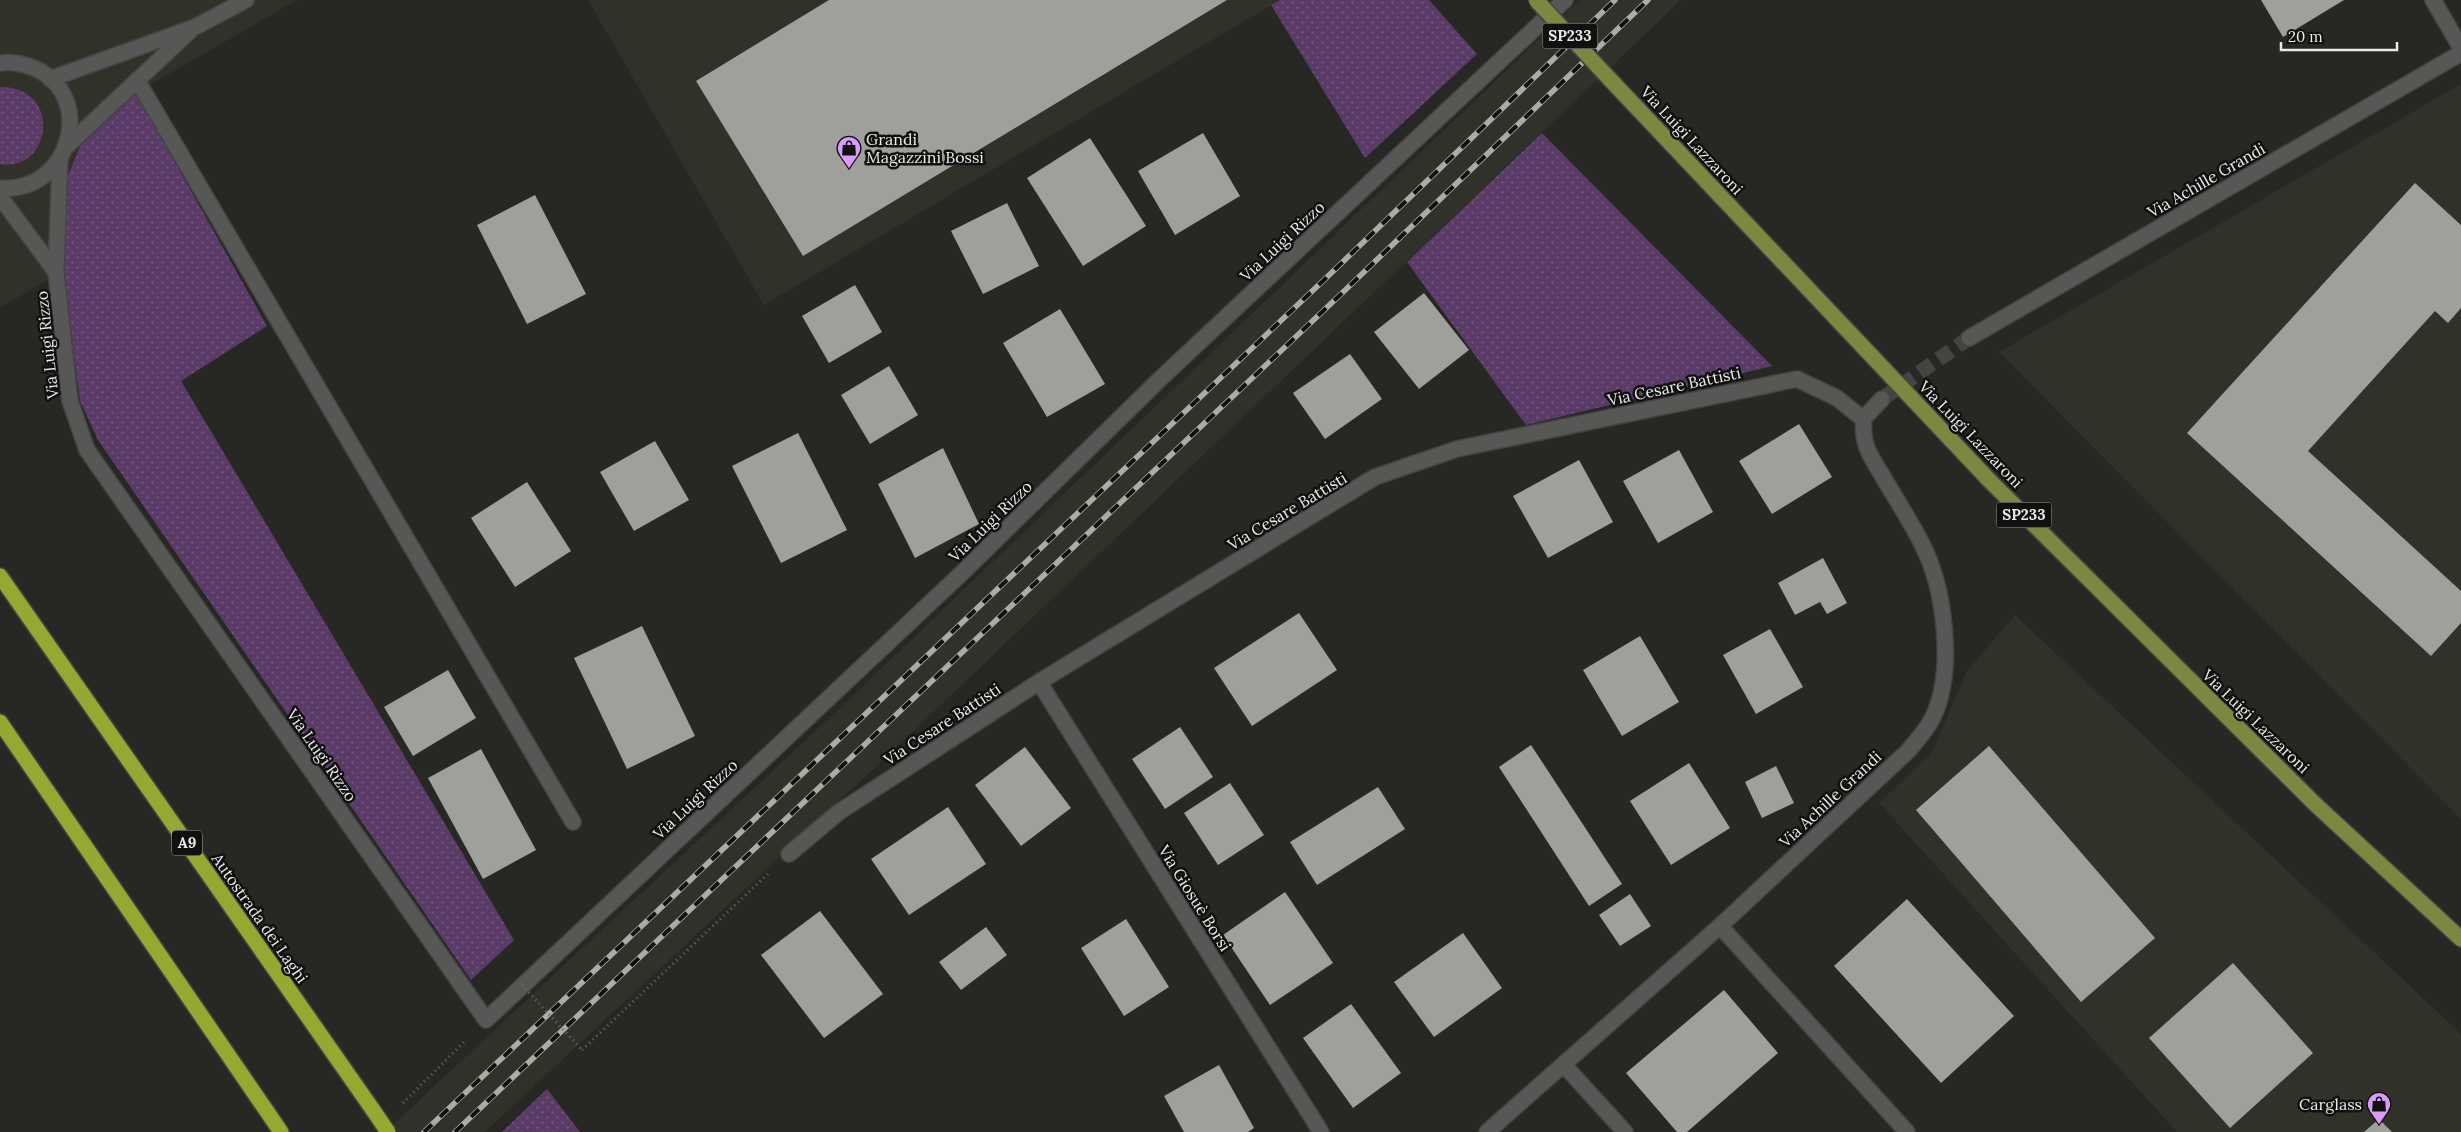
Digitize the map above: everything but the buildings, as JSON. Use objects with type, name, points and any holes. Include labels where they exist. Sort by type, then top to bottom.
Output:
[{"type":"highway","name":"Autostrada dei Laghi","points":[[0,576],[388,1132]]},
{"type":"highway","points":[[0,722],[281,1132]]},
{"type":"main road","name":"Via Luigi Lazzaroni","points":[[1536,0],[1996,487],[2308,797],[2461,939]]},
{"type":"street","name":"Via Luigi Rizzo","points":[[50,79],[62,94],[68,110],[70,128],[64,153],[56,272],[70,401],[87,450],[486,1020],[963,572],[1160,379],[1565,0]]},
{"type":"street","points":[[2433,0],[2461,48]]},
{"type":"street","points":[[4,60],[38,70],[50,79],[195,27],[241,1]]},
{"type":"street","points":[[0,188],[25,186],[39,180],[51,171],[64,153],[195,27]]},
{"type":"street","name":"Via Achille Grandi","points":[[1969,338],[2461,53]]},
{"type":"street","points":[[138,80],[573,822]]},
{"type":"street","name":"Via Luigi Rizzo","points":[[0,197],[56,272]]},
{"type":"street","name":"Via Cesare Battisti","points":[[789,854],[839,812],[1039,682],[1375,477],[1457,448],[1797,379],[1837,398],[1863,419]]},
{"type":"street","points":[[1863,419],[1882,399]]},
{"type":"street","name":"Via Achille Grandi","points":[[1487,1132],[1720,926],[1908,751],[1922,735],[1933,717],[1940,698],[1945,657],[1940,604],[1930,564],[1922,544],[1865,442],[1863,419]]},
{"type":"street","name":"Via Giosuè Borsi","points":[[1039,682],[1321,1132]]},
{"type":"street","points":[[1720,926],[1907,1132]]},
{"type":"street","points":[[1564,1065],[1625,1132]]},
{"type":"path","points":[[522,985],[582,1050],[789,854]]},
{"type":"path","points":[[401,1106],[486,1020]]},
{"type":"shaded area","points":[[0,0],[297,0],[136,93],[80,146],[67,178],[63,271],[0,308]]},
{"type":"shaded area","name":"Grandi Magazzini Bossi","points":[[588,0],[1280,0],[764,305]]},
{"type":"shaded area","points":[[1280,0],[1429,0],[1477,54],[1365,158],[1271,5]]},
{"type":"shaded area","points":[[1580,0],[1681,0],[885,758],[485,1132],[385,1132],[838,710]]},
{"type":"shaded area","points":[[2461,84],[2461,819],[1999,352]]},
{"type":"shaded area","points":[[0,87],[20,91],[34,100],[42,114],[43,129],[39,144],[31,156],[17,163],[0,164]]},
{"type":"shaded area","points":[[136,93],[267,326],[181,381],[514,940],[471,980],[98,440],[80,401],[63,271],[67,178],[80,146]]},
{"type":"shaded area","points":[[1542,133],[1772,366],[1526,425],[1407,262]]},
{"type":"shaded area","points":[[2015,615],[2461,1034],[2461,1132],[2177,1132],[1879,803],[1932,752],[1967,671]]},
{"type":"shaded area","points":[[547,1089],[580,1132],[502,1132]]},
{"type":"tunnel","points":[[1882,399],[1969,338]]},
{"type":"railway","points":[[424,1132],[1325,279],[1615,0]]},
{"type":"railway","points":[[455,1132],[1340,295],[1648,0]]},
{"type":"place","name":"Grandi Magazzini Bossi","points":[[849,169]]},
{"type":"place","name":"Carglass","points":[[2379,1125]]}]
